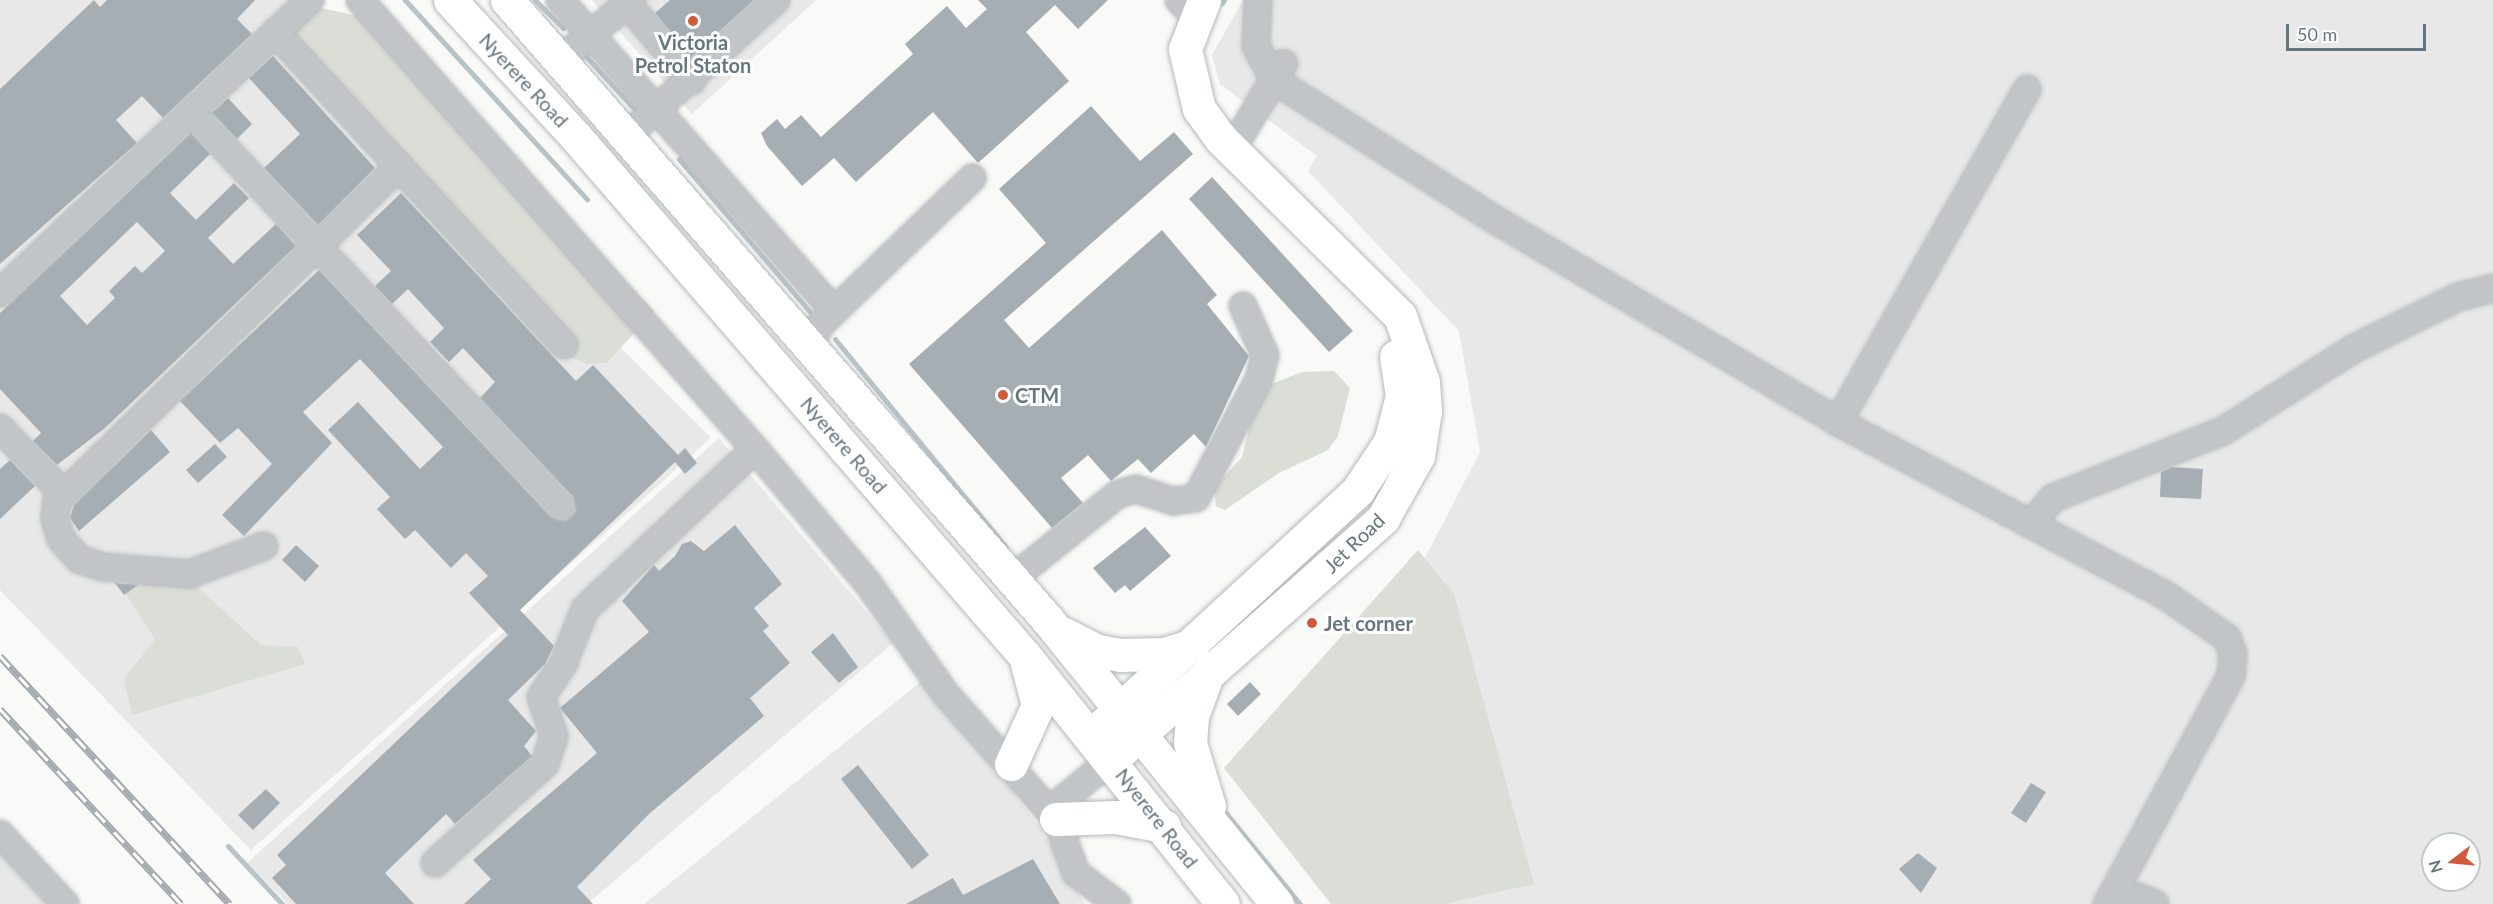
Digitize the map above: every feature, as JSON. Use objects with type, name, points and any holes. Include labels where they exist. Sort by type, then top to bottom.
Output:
[{"type":"main road","name":"Nyerere Road","points":[[450,0],[576,137],[1025,656],[1083,742],[1112,759],[1223,904]]},
{"type":"main road","name":"Nyerere Road","points":[[507,0],[629,134],[1047,619],[1277,904]]},
{"type":"main road","name":"Jet Road","points":[[1112,759],[1132,722],[1201,659],[1358,490],[1390,442],[1402,396],[1395,352],[1379,317],[1292,208],[1232,149],[1199,109],[1189,80],[1185,49],[1193,6]]},
{"type":"main road","points":[[1047,619],[1098,651],[1201,659],[1190,744],[1222,835]]},
{"type":"main road","points":[[1011,764],[1038,705],[1025,656]]},
{"type":"main road","name":"Jet Road","points":[[1083,742],[1132,722]]},
{"type":"main road","points":[[1052,815],[1115,816],[1164,826]]},
{"type":"street","points":[[0,293],[310,0]]},
{"type":"street","points":[[360,0],[755,448],[867,582],[945,693],[1011,764],[1052,815],[1076,873],[1117,904]]},
{"type":"street","points":[[560,0],[589,36],[834,311]]},
{"type":"street","points":[[629,134],[692,81],[776,0]]},
{"type":"street","points":[[1258,0],[1256,46],[1279,71],[1499,222],[1838,422],[2032,523],[2199,616],[2227,638],[2233,654],[2231,676],[2107,904]]},
{"type":"street","points":[[561,59],[630,2],[692,81]]},
{"type":"street","points":[[275,32],[564,345]]},
{"type":"street","points":[[1232,149],[1279,71]]},
{"type":"street","points":[[1838,422],[2028,89]]},
{"type":"street","points":[[191,112],[562,507]]},
{"type":"street","points":[[264,546],[190,574],[103,567],[79,559],[61,539],[55,519],[63,493],[399,166]]},
{"type":"street","points":[[809,344],[834,311],[972,178]]},
{"type":"street","points":[[2032,523],[2053,498],[2223,431],[2353,349],[2458,297],[2493,288]]},
{"type":"street","points":[[1012,579],[1118,494],[1136,489],[1174,501],[1196,498],[1255,387],[1265,355],[1243,306]]},
{"type":"street","points":[[0,428],[63,493]]},
{"type":"street","points":[[435,863],[545,764],[554,736],[541,696],[563,664],[585,609],[755,448]]},
{"type":"street","name":"Jet Road","points":[[1052,815],[1112,759]]},
{"type":"street","points":[[0,834],[65,904]]},
{"type":"street","points":[[2115,904],[2138,897],[2155,904]]},
{"type":"shaded area","points":[[0,0],[301,0],[309,35],[711,438],[251,850],[0,590]]},
{"type":"shaded area","points":[[592,0],[816,0],[692,114]]},
{"type":"shaded area","points":[[1243,0],[2493,0],[2493,904],[1350,904],[1235,755],[1397,612],[1480,452],[1459,331],[1308,171],[1317,156],[1220,84],[1212,55]]},
{"type":"shaded area","points":[[321,8],[362,17],[654,311],[607,363],[586,364],[566,354],[288,33],[303,14]]},
{"type":"shaded area","points":[[1334,371],[1350,388],[1338,436],[1328,450],[1279,473],[1225,510],[1216,506],[1214,488],[1242,457],[1259,389],[1302,372]]},
{"type":"shaded area","points":[[719,438],[893,643],[587,904],[288,904],[247,863]]},
{"type":"shaded area","points":[[1418,550],[1454,594],[1534,884],[1443,904],[1331,904],[1224,768]]},
{"type":"shaded area","points":[[137,578],[190,580],[261,645],[298,647],[305,664],[132,715],[124,679],[155,639],[126,594]]},
{"type":"shaded area","points":[[923,680],[1038,825],[1085,904],[644,904]]},
{"type":"shaded area","points":[[0,856],[45,904],[0,904]]},
{"type":"building","points":[[94,0],[100,7],[107,0],[255,0],[237,19],[252,34],[163,118],[142,96],[116,120],[137,143],[0,264],[0,89]]},
{"type":"building","points":[[670,0],[754,0],[691,57],[655,13]]},
{"type":"building","points":[[978,0],[1108,0],[1078,29],[1055,5],[1026,32],[1069,81],[978,163],[933,112],[856,182],[834,158],[802,186],[767,146],[761,133],[777,119],[785,129],[801,115],[821,137],[913,54],[905,44],[947,6],[966,28],[987,9]]},
{"type":"building","points":[[273,56],[375,168],[318,225],[264,168],[300,134],[249,78]]},
{"type":"building","points":[[228,98],[252,124],[237,139],[212,113]]},
{"type":"building","points":[[1091,106],[1140,161],[1174,132],[1193,154],[1004,320],[1029,348],[1162,230],[1217,295],[1207,304],[1249,356],[1206,447],[1194,434],[1151,473],[1138,459],[1111,481],[1088,455],[1061,478],[1083,503],[1052,528],[909,364],[1046,243],[999,189]]},
{"type":"building","points":[[191,133],[210,154],[170,193],[196,220],[234,183],[249,198],[208,238],[233,264],[276,224],[296,246],[105,428],[57,465],[33,441],[41,433],[0,389],[0,313]],"holes":[[[137,222],[165,251],[142,273],[135,266],[109,291],[115,298],[87,325],[60,296]]]},
{"type":"building","points":[[1212,177],[1353,331],[1329,352],[1189,199]]},
{"type":"building","points":[[401,193],[576,381],[593,365],[678,455],[685,448],[697,463],[685,474],[675,462],[520,610],[554,646],[545,664],[508,700],[536,731],[524,746],[532,756],[455,824],[446,814],[385,873],[414,904],[296,904],[272,878],[286,865],[277,855],[508,635],[469,593],[488,576],[466,553],[451,568],[415,530],[405,539],[377,509],[390,497],[328,430],[358,402],[420,469],[443,447],[360,359],[303,412],[332,443],[244,536],[222,515],[272,464],[238,428],[220,443],[180,401],[319,270],[551,517],[566,521],[576,511],[573,497],[480,398],[495,382],[463,348],[449,362],[430,342],[444,328],[408,289],[392,304],[375,286],[391,271],[357,235]]},
{"type":"building","points":[[151,430],[170,452],[79,531],[70,518],[74,505]]},
{"type":"building","points":[[215,444],[227,457],[198,483],[186,470]]},
{"type":"building","points":[[10,460],[35,486],[0,519],[0,469]]},
{"type":"building","points":[[2172,467],[2203,469],[2201,499],[2160,497],[2161,472]]},
{"type":"building","points":[[735,525],[782,584],[754,608],[769,626],[763,631],[790,663],[750,698],[764,716],[649,814],[577,887],[593,904],[464,904],[491,879],[473,860],[597,753],[560,708],[649,632],[622,601],[654,565],[659,571],[675,556],[682,544],[691,541],[704,551]]},
{"type":"building","points":[[1145,527],[1171,556],[1130,591],[1125,585],[1115,593],[1093,568]]},
{"type":"building","points":[[296,545],[319,566],[305,582],[282,560]]},
{"type":"building","points":[[115,583],[138,585],[124,595]]},
{"type":"building","points":[[833,633],[858,667],[839,683],[811,652]]},
{"type":"building","points":[[1250,682],[1261,694],[1238,716],[1227,704]]},
{"type":"building","points":[[858,765],[929,855],[912,869],[841,779]]},
{"type":"building","points":[[2031,783],[2046,792],[2026,823],[2011,813]]},
{"type":"building","points":[[266,789],[280,803],[253,830],[238,815]]},
{"type":"building","points":[[1918,853],[1937,868],[1921,893],[1899,869]]},
{"type":"building","points":[[1033,859],[1060,904],[906,904],[953,878],[963,895]]},
{"type":"waterway","points":[[405,0],[587,199]]},
{"type":"waterway","points":[[535,0],[563,28]]},
{"type":"waterway","points":[[583,53],[636,111]]},
{"type":"waterway","points":[[679,159],[810,312]]},
{"type":"waterway","points":[[835,339],[1006,547]]},
{"type":"waterway","points":[[1220,806],[1300,904]]},
{"type":"waterway","points":[[228,846],[282,904]]},
{"type":"railway","points":[[0,656],[230,904]]},
{"type":"railway","points":[[0,709],[181,904]]},
{"type":"place","name":"Victoria Petrol Staton","points":[[693,21]]},
{"type":"place","name":"CTM","points":[[1003,395]]},
{"type":"place","name":"Jet corner","points":[[1312,623]]}]
